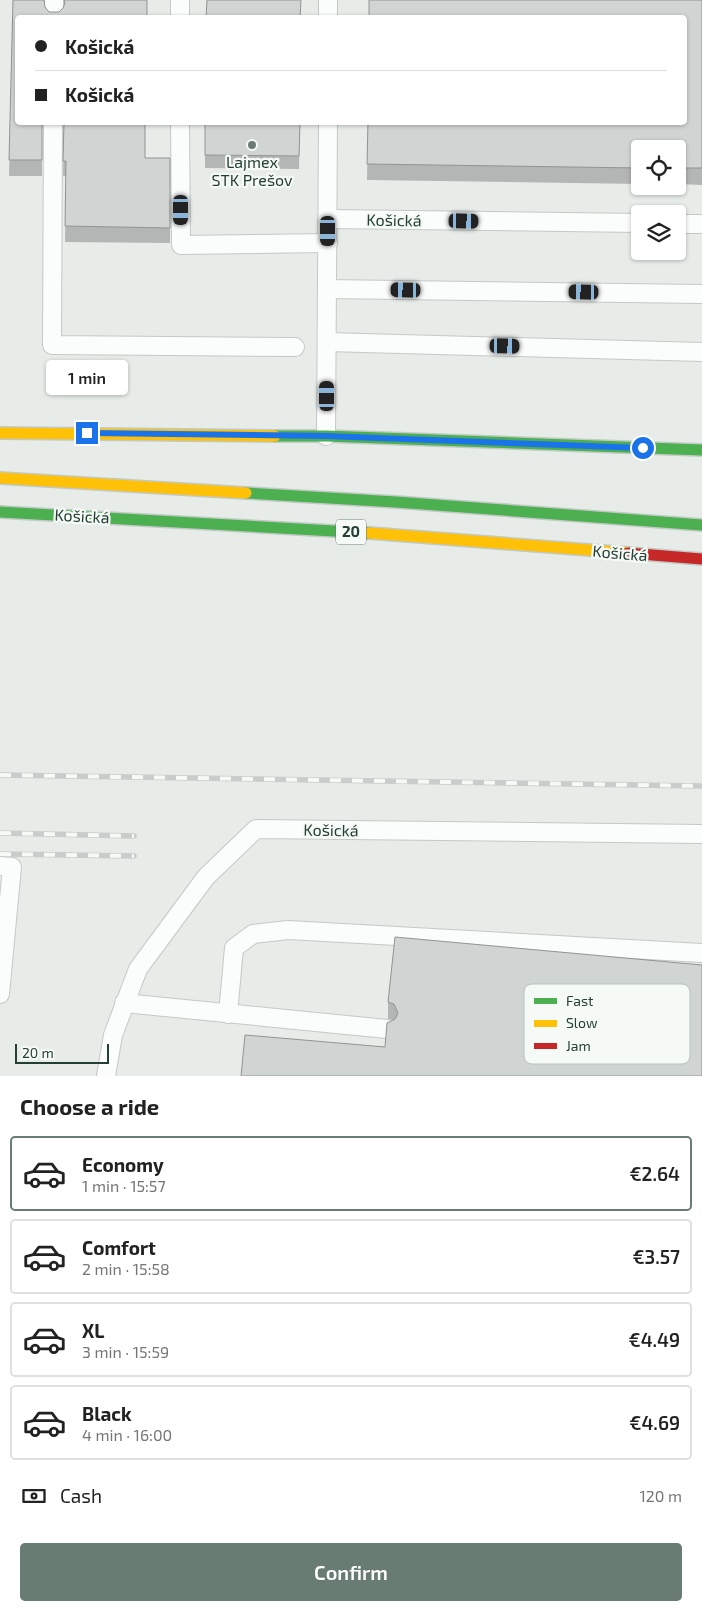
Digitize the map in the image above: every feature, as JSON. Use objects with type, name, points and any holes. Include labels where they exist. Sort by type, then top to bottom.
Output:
[{"type":"main road","points":[[4,433],[326,436],[702,450]]},
{"type":"main road","points":[[0,478],[396,502],[702,525]]},
{"type":"main road","name":"Košická","points":[[0,512],[316,529],[702,560]]},
{"type":"lane","points":[[54,0],[54,15]]},
{"type":"lane","points":[[180,0],[180,15]]},
{"type":"lane","points":[[328,0],[328,15]]},
{"type":"lane","points":[[53,125],[52,345],[295,346]]},
{"type":"lane","points":[[180,125],[181,245],[328,243]]},
{"type":"lane","points":[[326,436],[328,125]]},
{"type":"lane","name":"Košická","points":[[328,219],[631,223]]},
{"type":"lane","points":[[686,224],[702,224]]},
{"type":"lane","points":[[327,289],[702,294]]},
{"type":"lane","points":[[327,342],[702,352]]},
{"type":"lane","name":"Košická","points":[[106,1076],[112,1035],[138,969],[206,877],[256,829],[702,834]]},
{"type":"lane","points":[[0,866],[12,866],[0,994]]},
{"type":"lane","points":[[228,1014],[234,948],[253,934],[288,930],[351,932],[702,953]]},
{"type":"lane","points":[[124,1003],[387,1029]]},
{"type":"building","points":[[13,0],[44,0],[45,7],[49,12],[59,12],[63,8],[64,0],[147,0],[147,15],[15,15],[15,125],[42,125],[42,160],[9,160]]},
{"type":"building","points":[[207,0],[301,0],[300,15],[206,15]]},
{"type":"building","points":[[369,0],[702,0],[702,168],[686,168],[686,140],[631,140],[631,168],[367,164],[368,125],[687,125],[687,15],[369,15]]},
{"type":"building","points":[[64,125],[145,125],[145,158],[170,158],[170,228],[65,226],[66,161],[63,161]]},
{"type":"building","name":"Lajmex STK Prešov","points":[[205,125],[300,125],[299,156],[205,155]]},
{"type":"building","points":[[395,937],[702,965],[702,1076],[241,1076],[245,1035],[385,1047],[387,1023],[395,1019],[398,1013],[394,1004],[388,1002]]},
{"type":"railway","points":[[0,775],[702,786]]},
{"type":"railway","points":[[0,833],[134,836]]},
{"type":"railway","points":[[0,854],[134,856]]},
{"type":"traffic: fast","points":[[275,436],[326,436],[702,450]]},
{"type":"traffic: fast","points":[[246,493],[396,502],[702,525]]},
{"type":"traffic: fast","points":[[0,512],[369,533]]},
{"type":"traffic: slow","points":[[0,433],[275,436]]},
{"type":"traffic: slow","points":[[0,478],[246,493]]},
{"type":"traffic: slow","points":[[369,533],[628,553]]},
{"type":"traffic: jam","points":[[628,553],[702,559]]},
{"type":"place","name":"Lajmex STK Prešov","points":[[252,145]]},
{"type":"route","points":[[87,433],[326,436],[643,448]]}]
